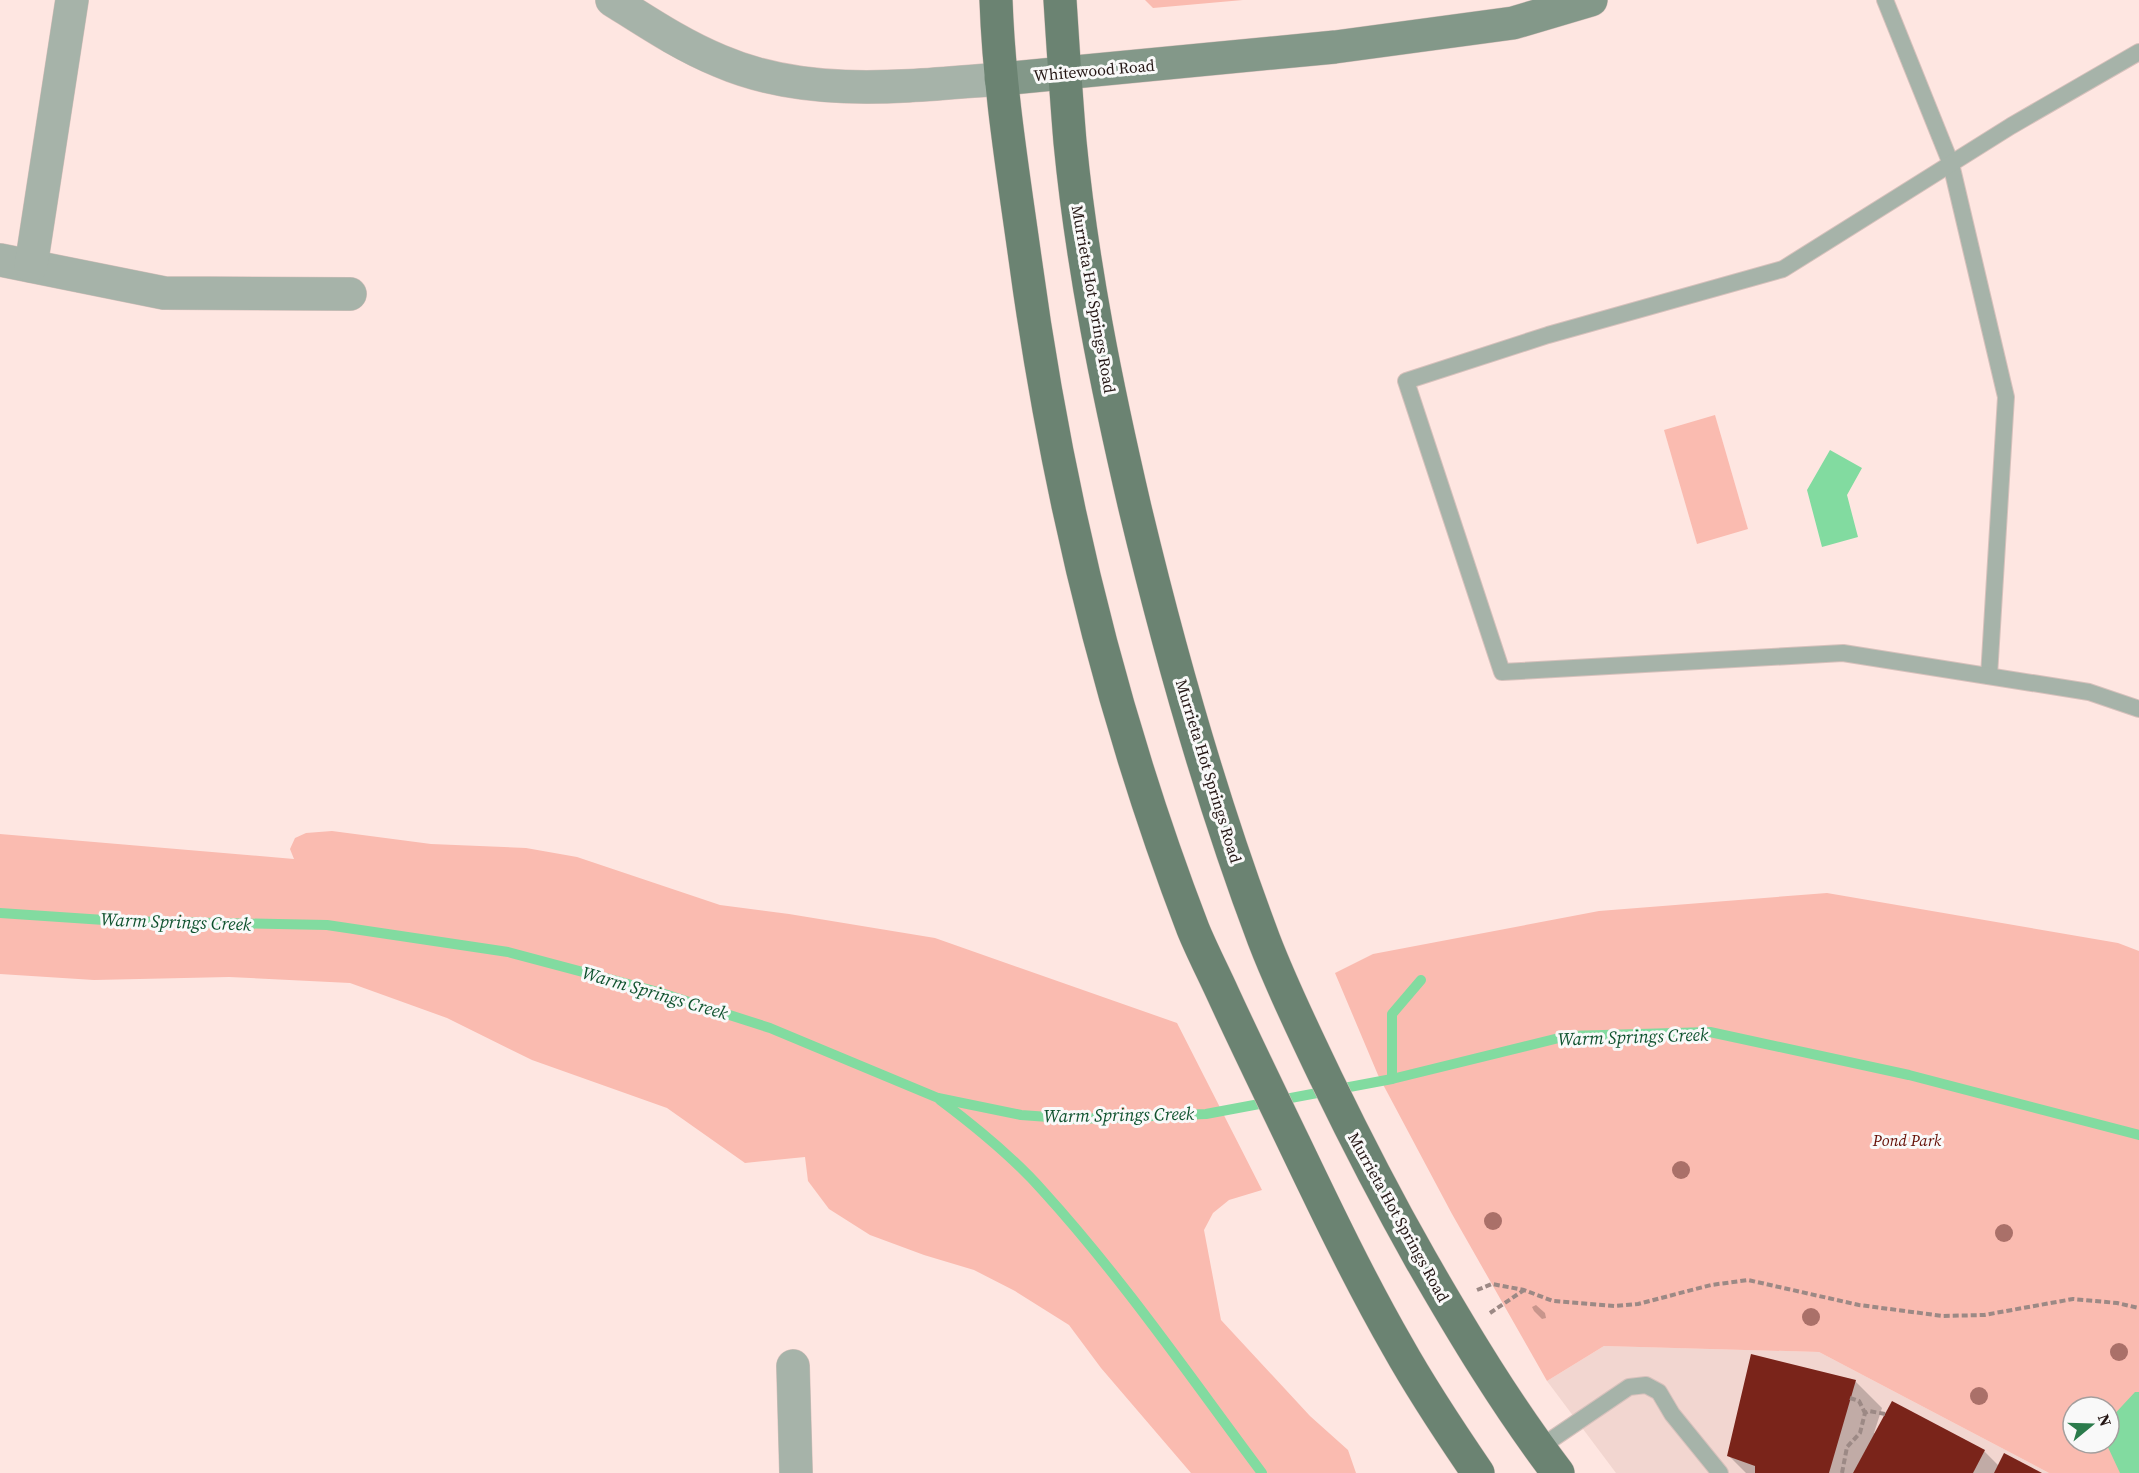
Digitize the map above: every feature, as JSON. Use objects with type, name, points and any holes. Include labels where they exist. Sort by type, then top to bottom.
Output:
[{"type":"main road","points":[[996,0],[1001,79],[1032,312],[1058,458],[1087,592],[1133,758],[1194,932],[1234,1018],[1360,1276],[1398,1347],[1443,1422],[1478,1473]]},
{"type":"main road","name":"Murrieta Hot Springs Road","points":[[1060,0],[1070,145],[1091,296],[1117,430],[1153,581],[1228,838],[1265,943],[1296,1014],[1365,1158],[1446,1304],[1492,1380],[1548,1460]]},
{"type":"main road","name":"Whitewood Road","points":[[1001,79],[1335,47],[1513,23],[1591,0]]},
{"type":"street","points":[[72,0],[15,263],[164,293],[350,294]]},
{"type":"street","name":"Whitewood Road","points":[[612,0],[663,33],[721,62],[771,77],[819,85],[867,88],[1001,79]]},
{"type":"street","points":[[793,1366],[796,1473]]},
{"type":"lane","points":[[1885,0],[1951,164],[2006,397],[1989,676]]},
{"type":"lane","points":[[2139,52],[2011,126],[1783,269],[1548,335],[1406,381],[1502,672],[1843,653],[2090,692],[2139,709]]},
{"type":"lane","points":[[1548,1460],[1629,1387],[1646,1385],[1659,1392],[1672,1413],[1720,1473]]},
{"type":"path","points":[[1446,1304],[1492,1284],[1524,1290],[1553,1301],[1615,1306],[1638,1304],[1711,1285],[1748,1280],[1825,1299],[1894,1311],[1943,1316],[1984,1314],[2073,1299],[2117,1303],[2139,1308]]},
{"type":"path","points":[[1842,1473],[1847,1447],[1860,1433],[1865,1413],[1859,1401],[1851,1398]]},
{"type":"path","points":[[1865,1413],[1885,1414]]},
{"type":"shaded area","points":[[1830,450],[1862,468],[1847,495],[1858,537],[1822,547],[1807,490]]},
{"type":"shaded area","points":[[1604,1346],[1819,1352],[2049,1473],[1616,1473],[1547,1381]]},
{"type":"shaded area","points":[[2135,1392],[2139,1392],[2139,1473],[2120,1473],[2112,1455],[2121,1455],[2121,1407]]},
{"type":"green space","points":[[1145,0],[1243,0],[1153,8]]},
{"type":"green space","points":[[1715,415],[1748,529],[1697,544],[1664,430]]},
{"type":"green space","points":[[332,831],[431,844],[526,848],[577,857],[720,905],[935,938],[1177,1023],[1262,1190],[1229,1200],[1213,1213],[1204,1230],[1221,1320],[1310,1416],[1348,1450],[1356,1473],[1191,1473],[1101,1368],[1069,1325],[1015,1291],[974,1270],[870,1235],[829,1209],[808,1181],[805,1157],[745,1163],[667,1108],[532,1060],[447,1018],[350,983],[229,977],[94,980],[0,974],[0,834],[294,859],[290,849],[295,838],[306,833]]},
{"type":"green space","name":"Pond Park","points":[[1827,893],[2118,943],[2139,951],[2139,1473],[2049,1473],[1819,1352],[1604,1346],[1547,1381],[1452,1214],[1378,1075],[1335,973],[1373,954],[1599,911]]},
{"type":"building","points":[[1751,1354],[1856,1380],[1829,1473],[1755,1473],[1755,1466],[1727,1456]]},
{"type":"building","points":[[1892,1401],[1985,1450],[1973,1473],[1853,1473]]},
{"type":"building","points":[[2004,1453],[2042,1473],[1994,1473]]},
{"type":"waterway","name":"Warm Springs Creek","points":[[0,913],[119,921],[327,925],[508,952],[658,992],[770,1028],[938,1098],[1021,1115],[1076,1119],[1206,1114],[1392,1079],[1567,1036],[1710,1032],[1909,1075],[2139,1135]]},
{"type":"waterway","points":[[1392,1079],[1392,1014],[1421,980]]},
{"type":"waterway","points":[[940,1100],[1007,1154],[1072,1224],[1156,1329],[1262,1473]]}]
